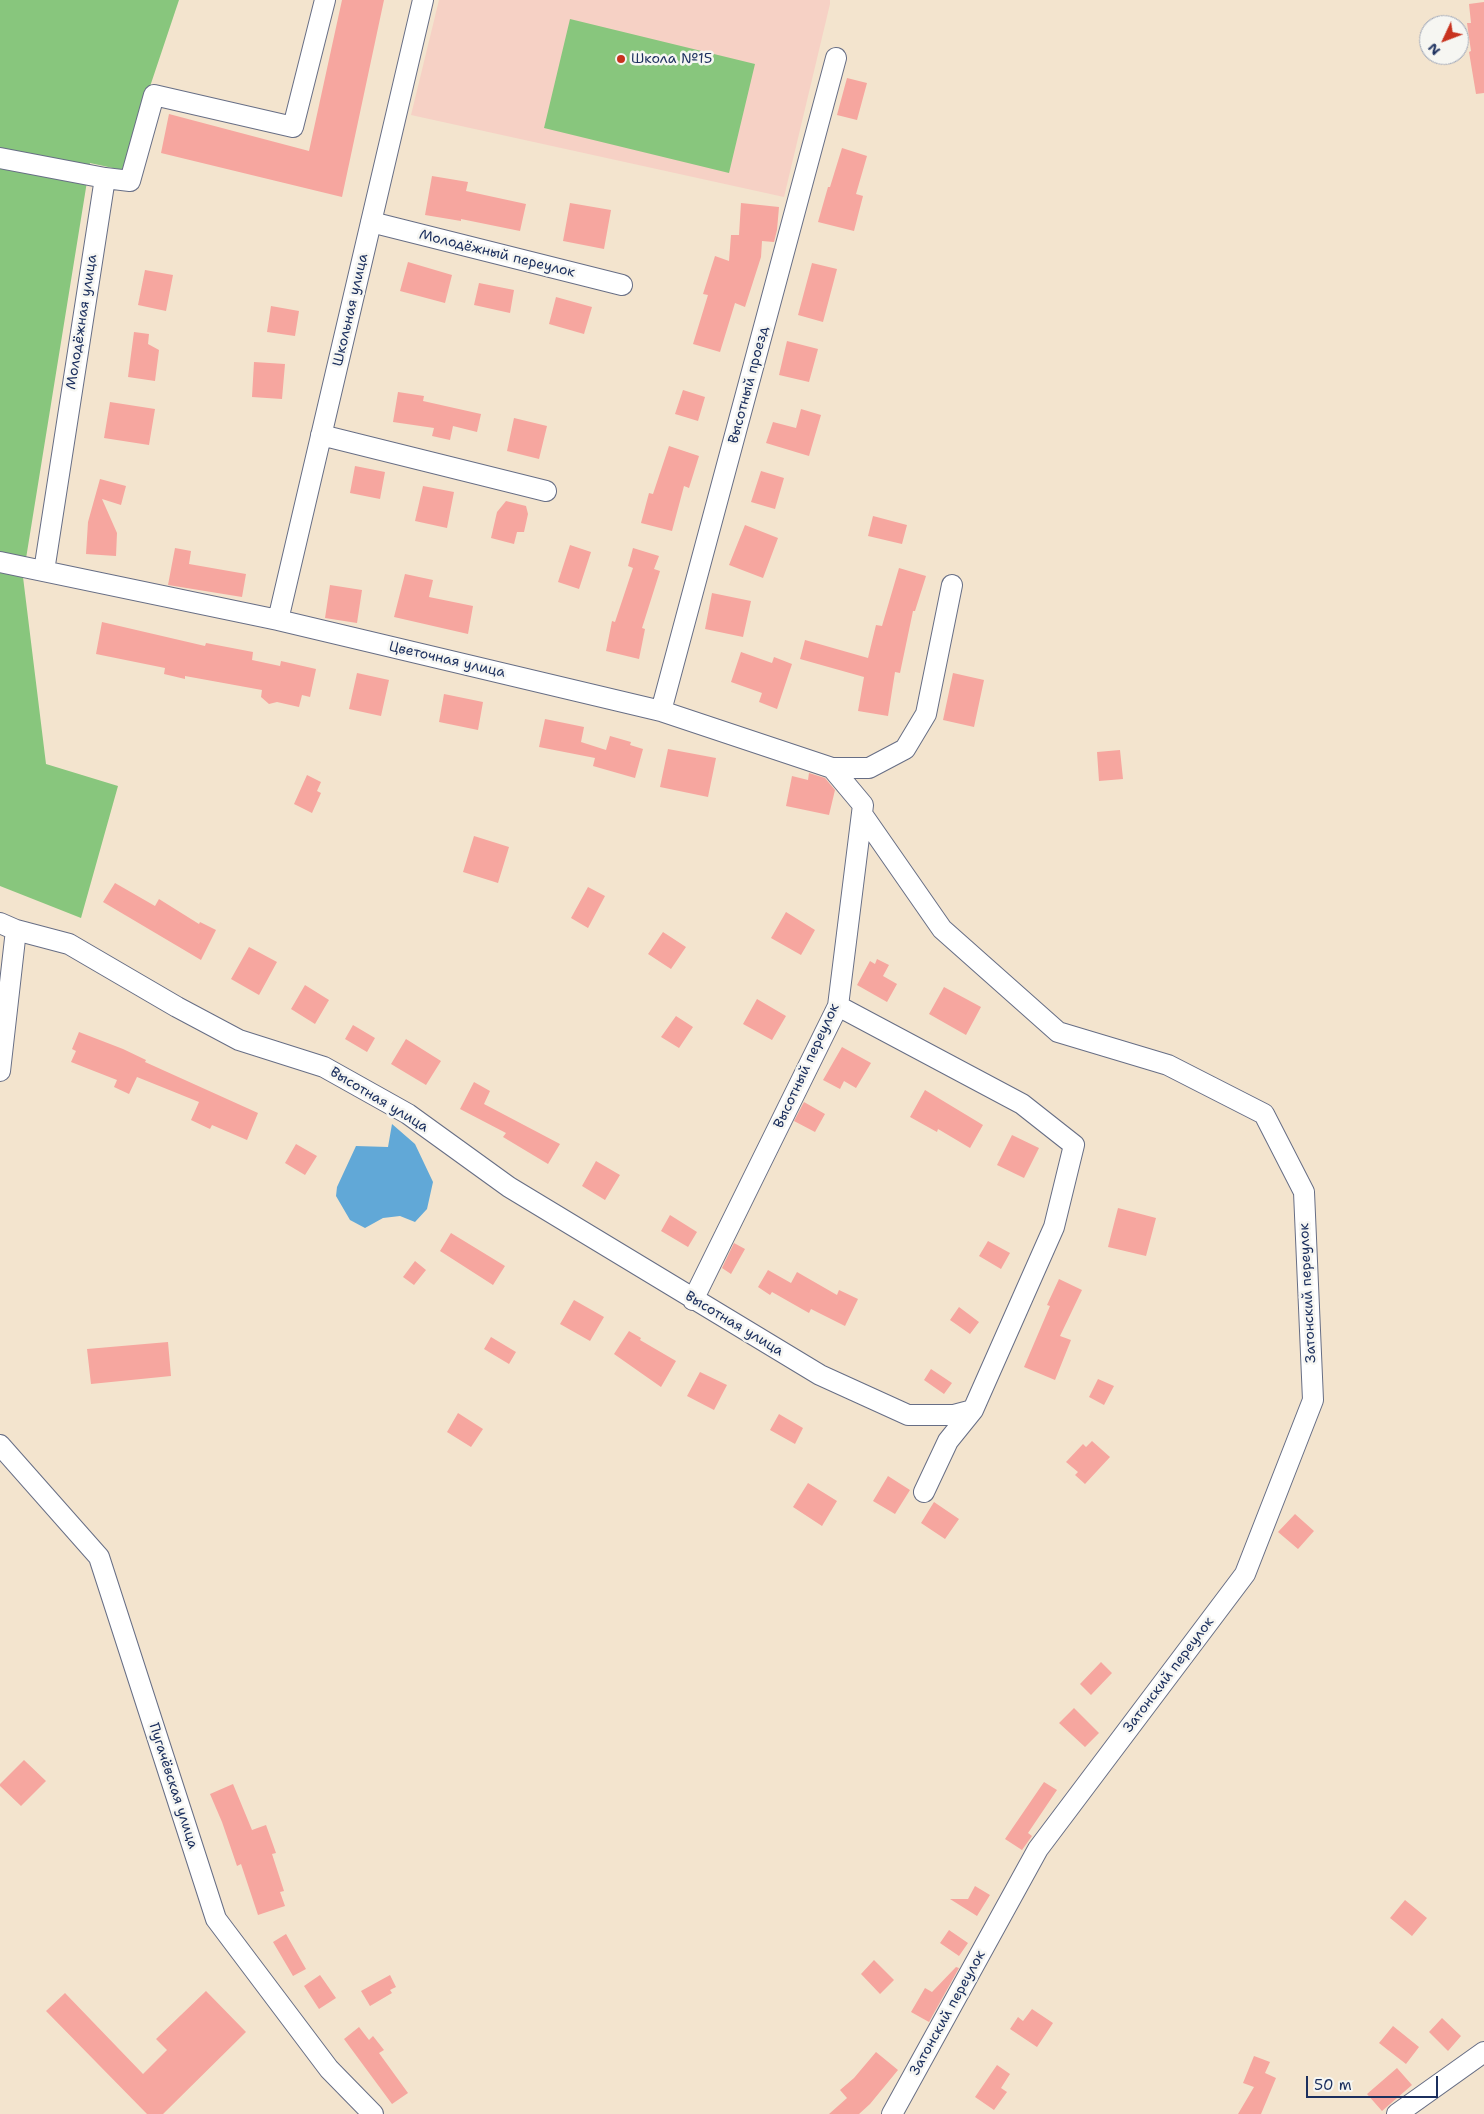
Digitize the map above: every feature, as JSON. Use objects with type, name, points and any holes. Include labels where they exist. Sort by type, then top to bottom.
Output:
[{"type":"street","points":[[0,158],[130,181],[154,95],[293,127],[325,0]]},
{"type":"street","name":"Школьная улица","points":[[278,620],[423,0]]},
{"type":"street","name":"Высотный проезд","points":[[661,711],[836,58]]},
{"type":"street","name":"Молодёжная улица","points":[[44,571],[105,178]]},
{"type":"street","name":"Молодёжный переулок","points":[[371,222],[622,285]]},
{"type":"street","points":[[322,436],[546,491]]},
{"type":"street","name":"Цветочная улица","points":[[0,562],[278,620],[661,711],[832,768]]},
{"type":"street","points":[[832,768],[869,768],[905,749],[926,714],[952,585]]},
{"type":"street","points":[[832,768],[863,805],[862,814]]},
{"type":"street","name":"Высотный переулок","points":[[693,1300],[838,1006],[862,814]]},
{"type":"street","name":"Затонский переулок","points":[[862,814],[942,929],[1058,1032],[1168,1065],[1264,1114],[1304,1192],[1313,1400],[1245,1574],[1038,1848],[892,2114]]},
{"type":"street","points":[[0,1071],[8,926]]},
{"type":"street","name":"Высотная улица","points":[[8,926],[70,944],[177,1007],[239,1040],[324,1067],[408,1114],[509,1187],[693,1300],[820,1375],[908,1415],[954,1415],[973,1410]]},
{"type":"street","points":[[838,1006],[1022,1104],[1074,1144],[1054,1227],[973,1410],[948,1441],[924,1492]]},
{"type":"street","name":"Пугачёвская улица","points":[[0,1445],[99,1557],[216,1918],[329,2069],[373,2114]]},
{"type":"street","points":[[1398,2114],[1484,2052]]},
{"type":"shaded area","name":"Школа №15","points":[[439,0],[830,0],[784,197],[411,115]]},
{"type":"green space","points":[[0,0],[179,0],[122,170],[90,163],[23,577],[46,764],[118,786],[81,918],[0,886]]},
{"type":"green space","points":[[570,19],[755,64],[729,173],[544,128]]},
{"type":"water","points":[[392,1124],[415,1144],[433,1182],[427,1209],[415,1222],[400,1216],[383,1218],[365,1228],[350,1220],[336,1196],[337,1187],[356,1146],[388,1147]]},
{"type":"building","points":[[342,0],[384,0],[342,197],[161,153],[169,114],[309,151]]},
{"type":"building","points":[[1484,2],[1484,93],[1476,94],[1469,52],[1471,51],[1469,23],[1471,23],[1469,4]]},
{"type":"building","points":[[847,78],[867,83],[857,120],[837,115]]},
{"type":"building","points":[[842,148],[867,156],[856,194],[863,196],[854,231],[818,222]]},
{"type":"building","points":[[432,176],[468,182],[466,191],[526,204],[520,231],[461,219],[461,221],[425,215]]},
{"type":"building","points":[[570,203],[611,210],[604,249],[563,241]]},
{"type":"building","points":[[741,203],[779,207],[777,230],[774,242],[762,241],[761,257],[745,307],[735,303],[720,352],[693,344],[708,295],[703,294],[715,256],[729,261],[731,235],[739,235]]},
{"type":"building","points":[[408,262],[452,275],[445,303],[400,291]]},
{"type":"building","points":[[812,263],[837,269],[823,322],[798,315]]},
{"type":"building","points":[[145,270],[173,275],[166,311],[138,305]]},
{"type":"building","points":[[479,283],[514,290],[510,313],[474,305]]},
{"type":"building","points":[[556,297],[592,307],[584,334],[549,324]]},
{"type":"building","points":[[271,306],[299,311],[295,336],[267,332]]},
{"type":"building","points":[[134,332],[149,334],[148,344],[159,350],[155,381],[128,377]]},
{"type":"building","points":[[787,341],[818,349],[809,382],[779,375]]},
{"type":"building","points":[[254,362],[285,364],[282,399],[252,397]]},
{"type":"building","points":[[683,390],[705,397],[698,421],[675,414]]},
{"type":"building","points":[[398,392],[424,396],[423,401],[481,414],[477,432],[453,426],[450,440],[432,436],[434,428],[393,422]]},
{"type":"building","points":[[110,402],[155,409],[149,445],[104,438]]},
{"type":"building","points":[[801,409],[821,415],[809,456],[766,443],[773,422],[796,428]]},
{"type":"building","points":[[514,418],[547,426],[539,459],[507,451]]},
{"type":"building","points":[[669,446],[699,456],[689,488],[684,486],[672,531],[641,523],[649,493],[653,494]]},
{"type":"building","points":[[355,466],[385,472],[380,499],[350,493]]},
{"type":"building","points":[[761,471],[784,478],[775,509],[751,502]]},
{"type":"building","points":[[100,479],[126,486],[121,505],[102,499],[117,533],[116,556],[86,554],[88,522]]},
{"type":"building","points":[[423,486],[454,492],[447,528],[415,521]]},
{"type":"building","points":[[506,501],[526,506],[528,514],[524,532],[517,532],[514,544],[491,538],[497,512]]},
{"type":"building","points":[[873,516],[907,525],[902,544],[868,536]]},
{"type":"building","points":[[745,525],[778,538],[763,578],[729,565]]},
{"type":"building","points":[[570,545],[591,552],[579,589],[558,582]]},
{"type":"building","points":[[175,548],[191,551],[189,564],[246,574],[242,597],[168,585]]},
{"type":"building","points":[[633,548],[659,556],[654,569],[660,571],[642,628],[645,629],[639,659],[606,651],[612,621],[615,622],[633,568],[628,566]]},
{"type":"building","points":[[899,568],[926,576],[915,611],[913,611],[900,673],[895,672],[888,716],[858,711],[864,677],[800,659],[805,640],[868,658],[876,625],[882,626]]},
{"type":"building","points":[[405,574],[433,580],[429,597],[473,606],[468,634],[394,617]]},
{"type":"building","points":[[330,585],[362,590],[357,623],[325,618]]},
{"type":"building","points":[[712,593],[751,601],[743,637],[705,629]]},
{"type":"building","points":[[102,622],[205,646],[206,643],[253,652],[252,660],[280,666],[281,661],[316,669],[310,697],[302,695],[299,707],[277,702],[269,704],[261,697],[262,690],[185,676],[185,679],[164,674],[165,668],[96,654]]},
{"type":"building","points":[[741,652],[772,663],[774,657],[792,664],[777,709],[759,702],[762,693],[731,682]]},
{"type":"building","points":[[357,673],[389,680],[381,716],[349,709]]},
{"type":"building","points":[[953,673],[984,680],[974,727],[943,720]]},
{"type":"building","points":[[444,694],[483,702],[478,730],[439,722]]},
{"type":"building","points":[[545,719],[584,727],[581,742],[606,750],[610,736],[631,742],[630,745],[643,749],[635,778],[593,766],[595,758],[539,747]]},
{"type":"building","points":[[668,749],[716,758],[708,797],[660,787]]},
{"type":"building","points":[[1120,750],[1123,779],[1099,781],[1097,752]]},
{"type":"building","points":[[809,773],[825,778],[835,790],[829,815],[786,806],[792,776],[808,780]]},
{"type":"building","points":[[307,775],[321,782],[317,791],[321,793],[312,813],[294,804]]},
{"type":"building","points":[[474,836],[509,847],[498,883],[463,872]]},
{"type":"building","points":[[115,883],[155,906],[159,899],[199,924],[200,922],[216,930],[201,960],[103,902]]},
{"type":"building","points":[[588,887],[605,896],[588,928],[571,918]]},
{"type":"building","points":[[786,912],[815,930],[801,955],[771,938]]},
{"type":"building","points":[[663,932],[686,947],[671,969],[648,954]]},
{"type":"building","points":[[249,947],[277,962],[259,995],[231,979]]},
{"type":"building","points":[[877,959],[889,965],[883,976],[897,984],[887,1002],[857,985],[870,961],[875,964]]},
{"type":"building","points":[[305,985],[329,1000],[315,1024],[291,1009]]},
{"type":"building","points":[[944,987],[981,1007],[966,1035],[929,1014]]},
{"type":"building","points":[[757,999],[786,1016],[772,1040],[743,1024]]},
{"type":"building","points":[[676,1016],[693,1027],[679,1048],[661,1037]]},
{"type":"building","points":[[353,1025],[375,1038],[367,1052],[345,1039]]},
{"type":"building","points":[[79,1032],[123,1049],[146,1060],[145,1062],[258,1113],[247,1140],[212,1125],[210,1129],[191,1120],[199,1102],[137,1077],[129,1094],[114,1087],[117,1080],[71,1062],[76,1051],[72,1049]]},
{"type":"building","points":[[406,1039],[441,1061],[426,1085],[391,1064]]},
{"type":"building","points":[[842,1047],[871,1063],[856,1088],[844,1081],[840,1089],[823,1080]]},
{"type":"building","points":[[474,1082],[490,1091],[484,1104],[560,1144],[548,1164],[503,1137],[506,1133],[460,1109]]},
{"type":"building","points":[[925,1090],[983,1125],[970,1148],[938,1129],[937,1132],[910,1117]]},
{"type":"building","points":[[804,1102],[825,1114],[815,1132],[794,1121]]},
{"type":"building","points":[[1012,1135],[1039,1148],[1024,1178],[997,1165]]},
{"type":"building","points":[[296,1144],[317,1156],[305,1175],[285,1163]]},
{"type":"building","points":[[596,1161],[620,1175],[605,1200],[582,1186]]},
{"type":"building","points":[[1118,1208],[1156,1218],[1146,1256],[1108,1247]]},
{"type":"building","points":[[670,1215],[697,1232],[688,1247],[661,1231]]},
{"type":"building","points":[[451,1233],[505,1266],[493,1285],[440,1251]]},
{"type":"building","points":[[988,1241],[1010,1253],[1001,1269],[979,1256]]},
{"type":"building","points":[[734,1243],[745,1249],[731,1274],[722,1268]]},
{"type":"building","points":[[415,1261],[426,1270],[414,1285],[403,1277]]},
{"type":"building","points":[[768,1270],[791,1283],[797,1272],[837,1295],[839,1290],[858,1299],[845,1326],[811,1309],[809,1313],[772,1292],[770,1295],[758,1287]]},
{"type":"building","points":[[1059,1279],[1082,1290],[1060,1336],[1071,1340],[1055,1380],[1024,1367],[1050,1306],[1047,1305]]},
{"type":"building","points":[[574,1300],[604,1317],[590,1341],[560,1324]]},
{"type":"building","points":[[959,1307],[979,1322],[970,1334],[950,1320]]},
{"type":"building","points":[[629,1331],[641,1338],[640,1340],[676,1361],[661,1387],[614,1354]]},
{"type":"building","points":[[491,1337],[516,1352],[509,1364],[484,1349]]},
{"type":"building","points":[[168,1342],[171,1376],[91,1384],[87,1349]]},
{"type":"building","points":[[931,1369],[952,1383],[944,1394],[924,1380]]},
{"type":"building","points":[[700,1372],[727,1385],[714,1410],[687,1396]]},
{"type":"building","points":[[1098,1379],[1114,1386],[1104,1405],[1089,1397]]},
{"type":"building","points":[[458,1413],[483,1429],[471,1447],[447,1432]]},
{"type":"building","points":[[779,1414],[803,1428],[795,1444],[770,1430]]},
{"type":"building","points":[[1092,1441],[1110,1457],[1085,1484],[1075,1475],[1078,1472],[1066,1462],[1083,1444],[1086,1447]]},
{"type":"building","points":[[888,1476],[910,1490],[895,1514],[873,1501]]},
{"type":"building","points":[[808,1483],[837,1501],[822,1526],[793,1507]]},
{"type":"building","points":[[934,1502],[959,1519],[945,1539],[921,1523]]},
{"type":"building","points":[[1295,1514],[1314,1531],[1298,1549],[1278,1532]]},
{"type":"building","points":[[1101,1662],[1112,1673],[1091,1695],[1080,1684]]},
{"type":"building","points":[[1074,1708],[1099,1733],[1085,1747],[1059,1723]]},
{"type":"building","points":[[24,1760],[46,1781],[21,1806],[0,1784]]},
{"type":"building","points":[[1044,1782],[1057,1790],[1028,1833],[1032,1836],[1022,1850],[1005,1839]]},
{"type":"building","points":[[233,1784],[252,1830],[266,1825],[276,1853],[272,1854],[284,1891],[280,1892],[285,1906],[258,1915],[241,1864],[237,1866],[210,1794]]},
{"type":"building","points":[[975,1886],[990,1895],[977,1916],[950,1899],[968,1899]]},
{"type":"building","points":[[1405,1900],[1427,1918],[1412,1936],[1390,1918]]},
{"type":"building","points":[[949,1930],[968,1943],[959,1956],[940,1943]]},
{"type":"building","points":[[286,1934],[306,1969],[293,1976],[273,1942]]},
{"type":"building","points":[[874,1960],[894,1980],[880,1994],[861,1974]]},
{"type":"building","points":[[956,1967],[959,1968],[929,2022],[911,2012],[925,1988],[932,1992]]},
{"type":"building","points":[[320,1975],[336,1998],[319,2009],[304,1986]]},
{"type":"building","points":[[390,1975],[396,1987],[390,1990],[392,1993],[370,2006],[361,1991]]},
{"type":"building","points":[[206,1991],[246,2032],[163,2114],[147,2114],[46,2011],[65,1993],[143,2074],[167,2050],[156,2039]]},
{"type":"building","points":[[1032,2009],[1053,2023],[1037,2047],[1010,2029],[1018,2017],[1023,2021]]},
{"type":"building","points":[[1442,2018],[1461,2036],[1448,2051],[1429,2032]]},
{"type":"building","points":[[1393,2026],[1419,2047],[1406,2064],[1379,2043]]},
{"type":"building","points":[[359,2027],[369,2040],[373,2036],[384,2050],[379,2053],[408,2093],[392,2104],[344,2039]]},
{"type":"building","points":[[876,2052],[898,2070],[870,2104],[859,2114],[829,2114],[847,2098],[840,2090],[854,2078]]},
{"type":"building","points":[[1254,2056],[1270,2062],[1265,2073],[1276,2078],[1261,2114],[1238,2114],[1254,2087],[1243,2083]]},
{"type":"building","points":[[997,2065],[1010,2074],[1001,2088],[1007,2092],[994,2110],[975,2097]]},
{"type":"building","points":[[1397,2068],[1412,2085],[1382,2111],[1367,2094]]},
{"type":"place","name":"Школа №15","points":[[621,59]]}]
